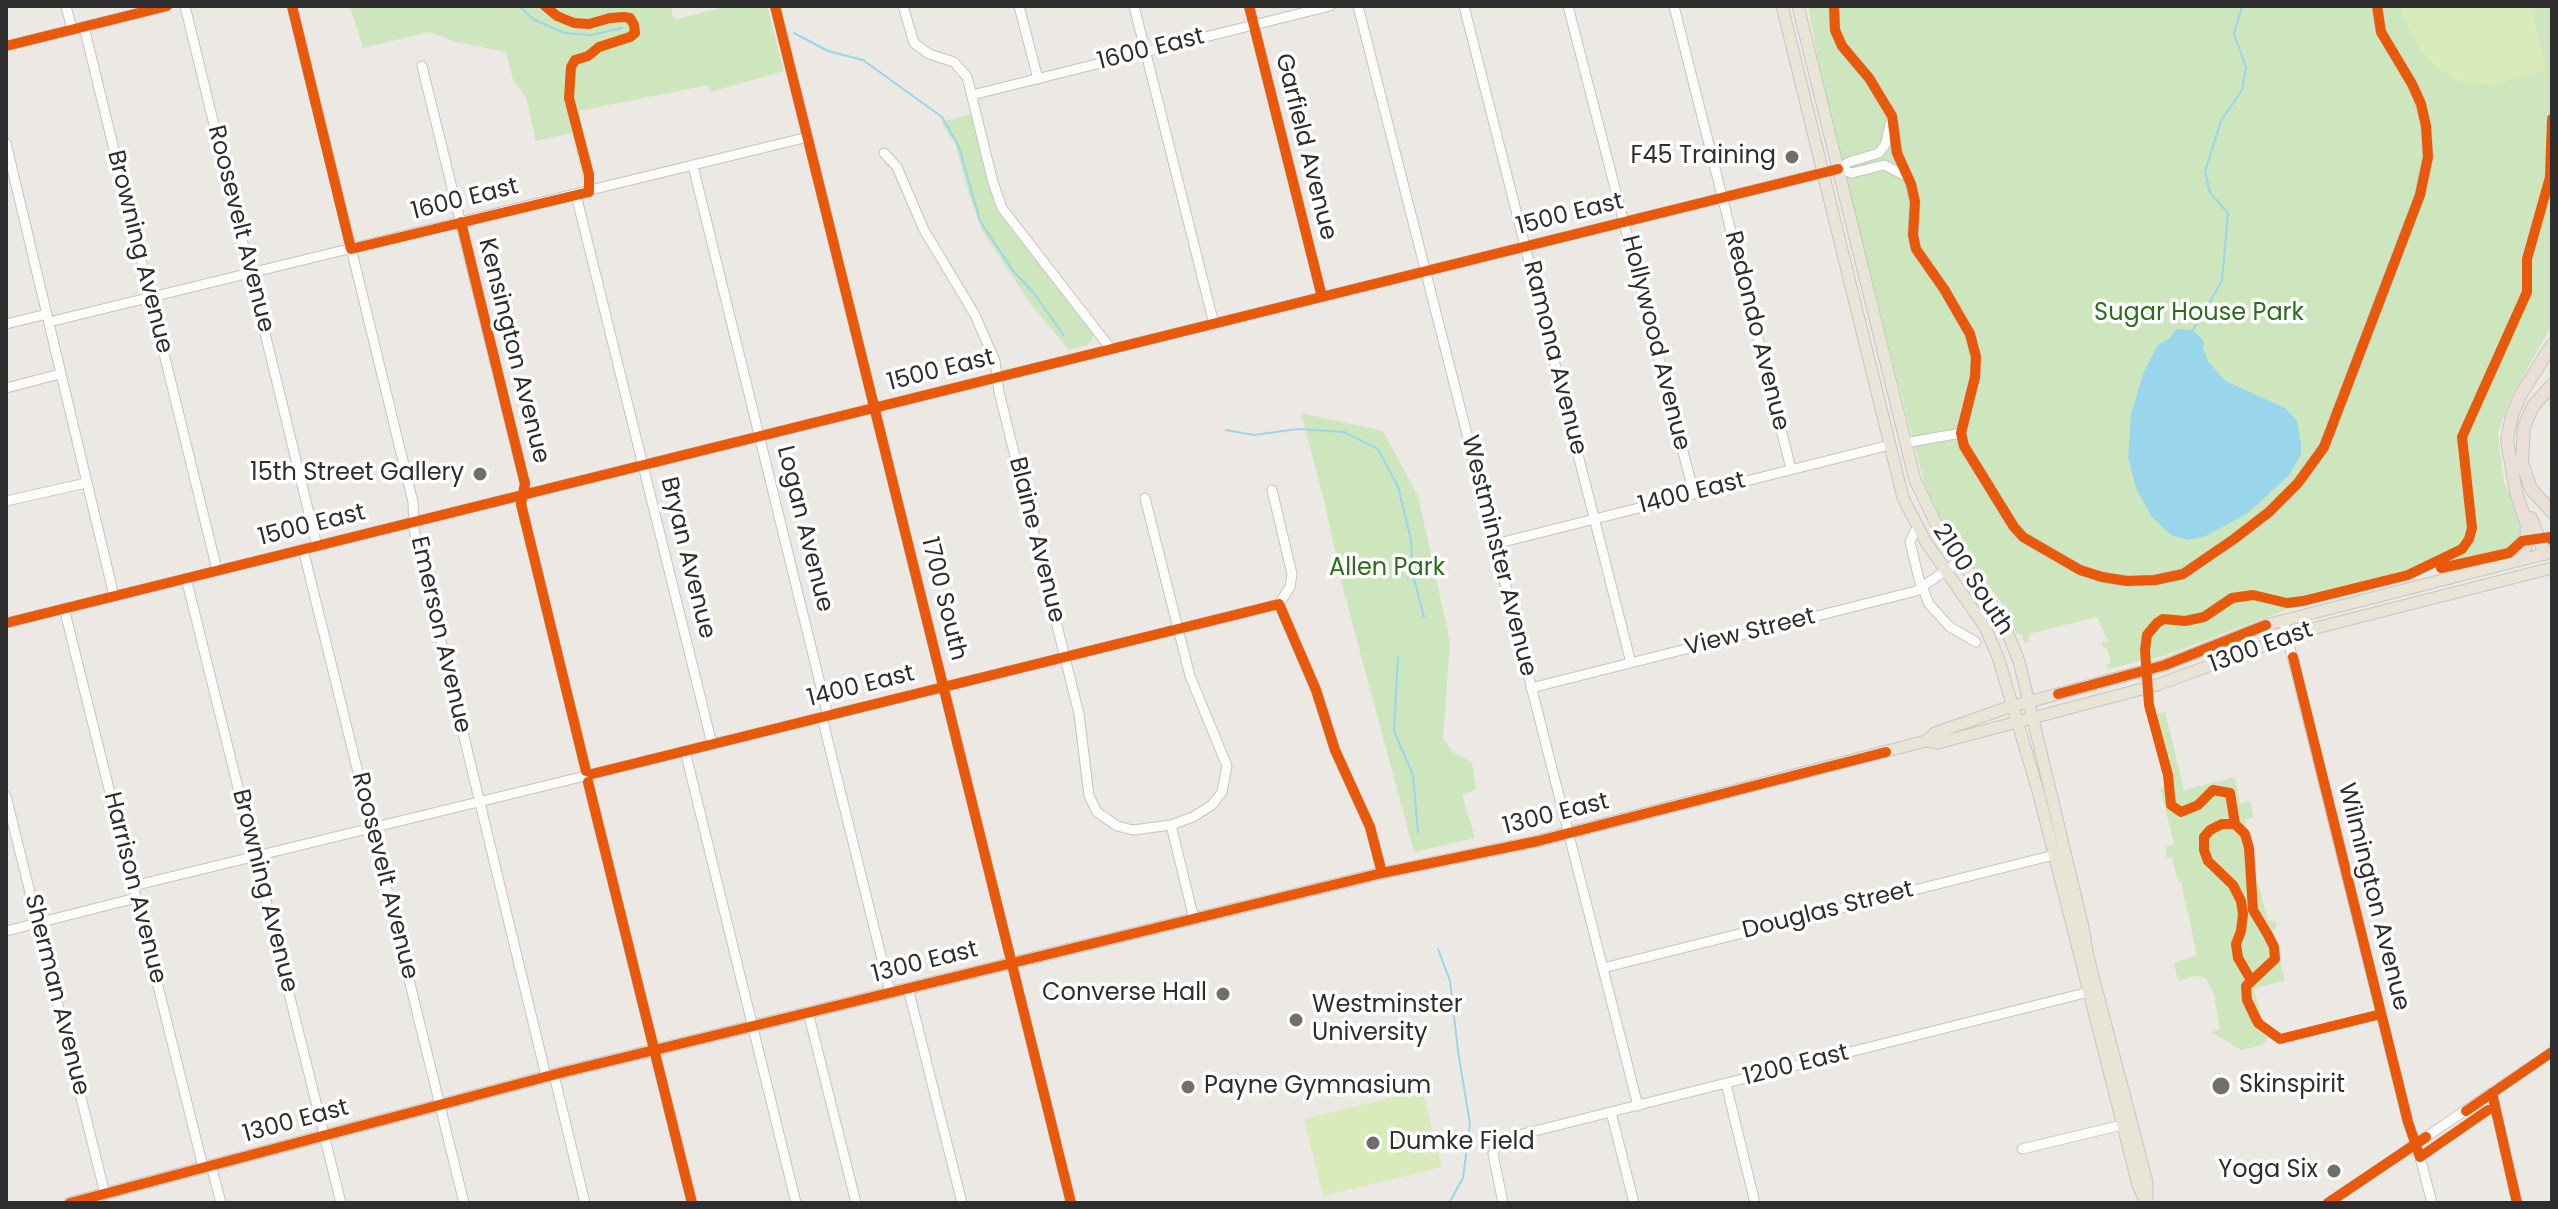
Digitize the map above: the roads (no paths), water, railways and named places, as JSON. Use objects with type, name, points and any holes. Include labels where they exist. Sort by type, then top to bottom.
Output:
[{"type":"highway","points":[[2517,560],[2528,536],[2507,440],[2512,415],[2521,394],[2552,345]]},
{"type":"highway","points":[[2552,385],[2533,406],[2524,427],[2522,463],[2531,489],[2552,512]]},
{"type":"highway","points":[[2513,475],[2548,553]]},
{"type":"main road","name":"2100 South","points":[[1782,6],[1903,498],[1917,527],[1988,633],[1998,657],[2054,855],[2138,1185],[2146,1203]]},
{"type":"main road","name":"2100 South","points":[[1798,6],[1915,480],[1926,506],[2004,623],[2016,649],[2088,957],[2147,1182],[2146,1203]]},
{"type":"main road","name":"1300 East","points":[[1926,741],[1935,733],[2029,701],[2165,665],[2283,620],[2548,553]]},
{"type":"main road","name":"1300 East","points":[[70,1203],[113,1195],[324,1135],[808,1012],[1382,873],[1568,833],[1926,741],[1938,743],[2157,685],[2288,636],[2551,570]]},
{"type":"main road","points":[[2054,855],[2061,859],[2075,915],[2083,927]]},
{"type":"main road","points":[[2101,1038],[2107,1043],[2113,1068],[2119,1071]]},
{"type":"street","points":[[66,6],[72,30]]},
{"type":"street","points":[[6,46],[167,6]]},
{"type":"street","name":"Roosevelt Avenue","points":[[185,6],[317,546]]},
{"type":"street","name":"Emerson Avenue","points":[[292,6],[413,502],[414,530],[480,802],[585,1203]]},
{"type":"street","name":"1700 South","points":[[775,6],[1071,1203]]},
{"type":"street","points":[[903,6],[914,43],[922,50],[954,62],[967,77],[1002,208],[1111,349]]},
{"type":"street","points":[[1019,6],[1038,79]]},
{"type":"street","points":[[1134,6],[1214,324]]},
{"type":"street","name":"Garfield Avenue","points":[[1249,6],[1322,297]]},
{"type":"street","name":"1600 East","points":[[972,95],[1330,6]]},
{"type":"street","name":"Westminster Avenue","points":[[1358,6],[1638,1106]]},
{"type":"street","name":"Ramona Avenue","points":[[1464,6],[1631,663]]},
{"type":"street","name":"Hollywood Avenue","points":[[1568,6],[1694,494]]},
{"type":"street","name":"Redondo Avenue","points":[[1674,6],[1791,469]]},
{"type":"street","points":[[1834,6],[1835,30],[1842,46],[1869,78],[1892,116],[1897,153],[1915,202],[1913,235],[1916,249],[1970,334],[1976,357],[1975,377],[1961,433],[1964,446],[2023,537],[2080,570],[2102,577],[2155,580],[2183,574],[2269,512],[2313,467],[2324,447],[2420,195],[2428,157],[2421,104],[2381,32],[2376,17],[2377,6]]},
{"type":"street","name":"Browning Avenue","points":[[84,27],[217,570]]},
{"type":"street","name":"Kensington Avenue","points":[[422,66],[525,484],[522,508],[692,1203]]},
{"type":"street","name":"1500 East","points":[[6,623],[1838,169],[1849,162],[1879,153],[1885,145],[1892,116]]},
{"type":"street","name":"1600 East","points":[[6,324],[150,297],[808,137]]},
{"type":"street","points":[[6,143],[114,596]]},
{"type":"street","name":"Blaine Avenue","points":[[884,153],[897,167],[924,230],[975,315],[995,361],[1081,726],[1087,788],[1097,812],[1110,823],[1125,829],[1141,830],[1171,825],[1193,817],[1212,805],[1222,792],[1227,775],[1225,757],[1195,691],[1145,498]]},
{"type":"street","name":"1500 East","points":[[1838,169],[1852,173],[1884,165],[1908,177]]},
{"type":"street","name":"Logan Avenue","points":[[693,166],[761,437],[890,992]]},
{"type":"street","name":"Bryan Avenue","points":[[576,195],[712,744]]},
{"type":"street","points":[[6,388],[60,374]]},
{"type":"street","points":[[1905,443],[1961,433]]},
{"type":"street","name":"1400 East","points":[[1495,544],[1890,445]]},
{"type":"street","points":[[6,501],[86,483]]},
{"type":"street","points":[[1272,490],[1292,574],[1290,587],[1279,604],[1316,690],[1335,750],[1370,827],[1382,873]]},
{"type":"street","name":"2100 South","points":[[1917,527],[1910,542],[1922,588],[1939,618],[1976,642]]},
{"type":"street","name":"Roosevelt Avenue","points":[[303,549],[464,1203]]},
{"type":"street","points":[[2548,553],[2551,570]]},
{"type":"street","name":"View Street","points":[[1531,688],[1922,588],[1961,560]]},
{"type":"street","name":"Browning Avenue","points":[[186,578],[341,1203]]},
{"type":"street","name":"1400 East","points":[[133,886],[1279,604]]},
{"type":"street","name":"Harrison Avenue","points":[[64,608],[136,898],[207,1166],[221,1203]]},
{"type":"street","name":"Wilmington Avenue","points":[[2283,620],[2408,1122],[2432,1203]]},
{"type":"street","points":[[685,751],[796,1203]]},
{"type":"street","name":"Sherman Avenue","points":[[6,796],[113,1195]]},
{"type":"street","points":[[1171,825],[1194,919]]},
{"type":"street","name":"Douglas Street","points":[[1603,968],[2054,855]]},
{"type":"street","points":[[6,931],[136,898]]},
{"type":"street","points":[[908,988],[962,1203]]},
{"type":"street","name":"1200 East","points":[[1503,1203],[1493,1154],[1496,1145],[1503,1139],[2089,992]]},
{"type":"street","points":[[808,1012],[856,1203]]},
{"type":"street","points":[[2328,1203],[2552,1052]]},
{"type":"street","points":[[1726,1084],[1755,1203]]},
{"type":"street","points":[[2492,1093],[2517,1203]]},
{"type":"street","points":[[1611,1112],[1634,1203]]},
{"type":"street","points":[[2022,1149],[2122,1125]]},
{"type":"water","points":[[2176,329],[2193,330],[2204,341],[2203,349],[2208,361],[2225,381],[2285,408],[2297,421],[2301,444],[2301,454],[2290,474],[2246,514],[2206,536],[2188,540],[2171,535],[2151,516],[2136,488],[2128,457],[2131,414],[2144,371],[2158,345],[2170,338]]},
{"type":"waterway","points":[[519,6],[533,19],[564,33],[591,35],[622,28]]},
{"type":"waterway","points":[[2193,330],[2222,281],[2228,213],[2210,193],[2205,171],[2221,121],[2242,90],[2246,67],[2234,34],[2242,6]]},
{"type":"waterway","points":[[794,33],[828,51],[863,60],[942,117],[959,147],[980,221],[1014,272],[1033,292],[1064,336]]},
{"type":"waterway","points":[[1226,430],[1254,435],[1298,429],[1344,432],[1378,449],[1398,487],[1411,540],[1413,575],[1424,617]]},
{"type":"waterway","points":[[1398,657],[1394,731],[1413,775],[1418,832]]},
{"type":"waterway","points":[[1438,949],[1450,981],[1470,1124],[1463,1178],[1449,1203]]},
{"type":"place","name":"F45 Training","points":[[1792,157]]},
{"type":"place","name":"15th Street Gallery","points":[[480,474]]},
{"type":"place","name":"Converse Hall","points":[[1223,994]]},
{"type":"place","name":"Westminster University","points":[[1296,1020]]},
{"type":"place","name":"Skinspirit","points":[[2221,1086]]},
{"type":"place","name":"Payne Gymnasium","points":[[1188,1087]]},
{"type":"place","name":"Dumke Field","points":[[1373,1143]]},
{"type":"place","name":"Yoga Six","points":[[2334,1171]]},
{"type":"park label","name":"Sugar House Park","points":[[2199,314]]},
{"type":"park label","name":"Allen Park","points":[[1387,569]]}]
